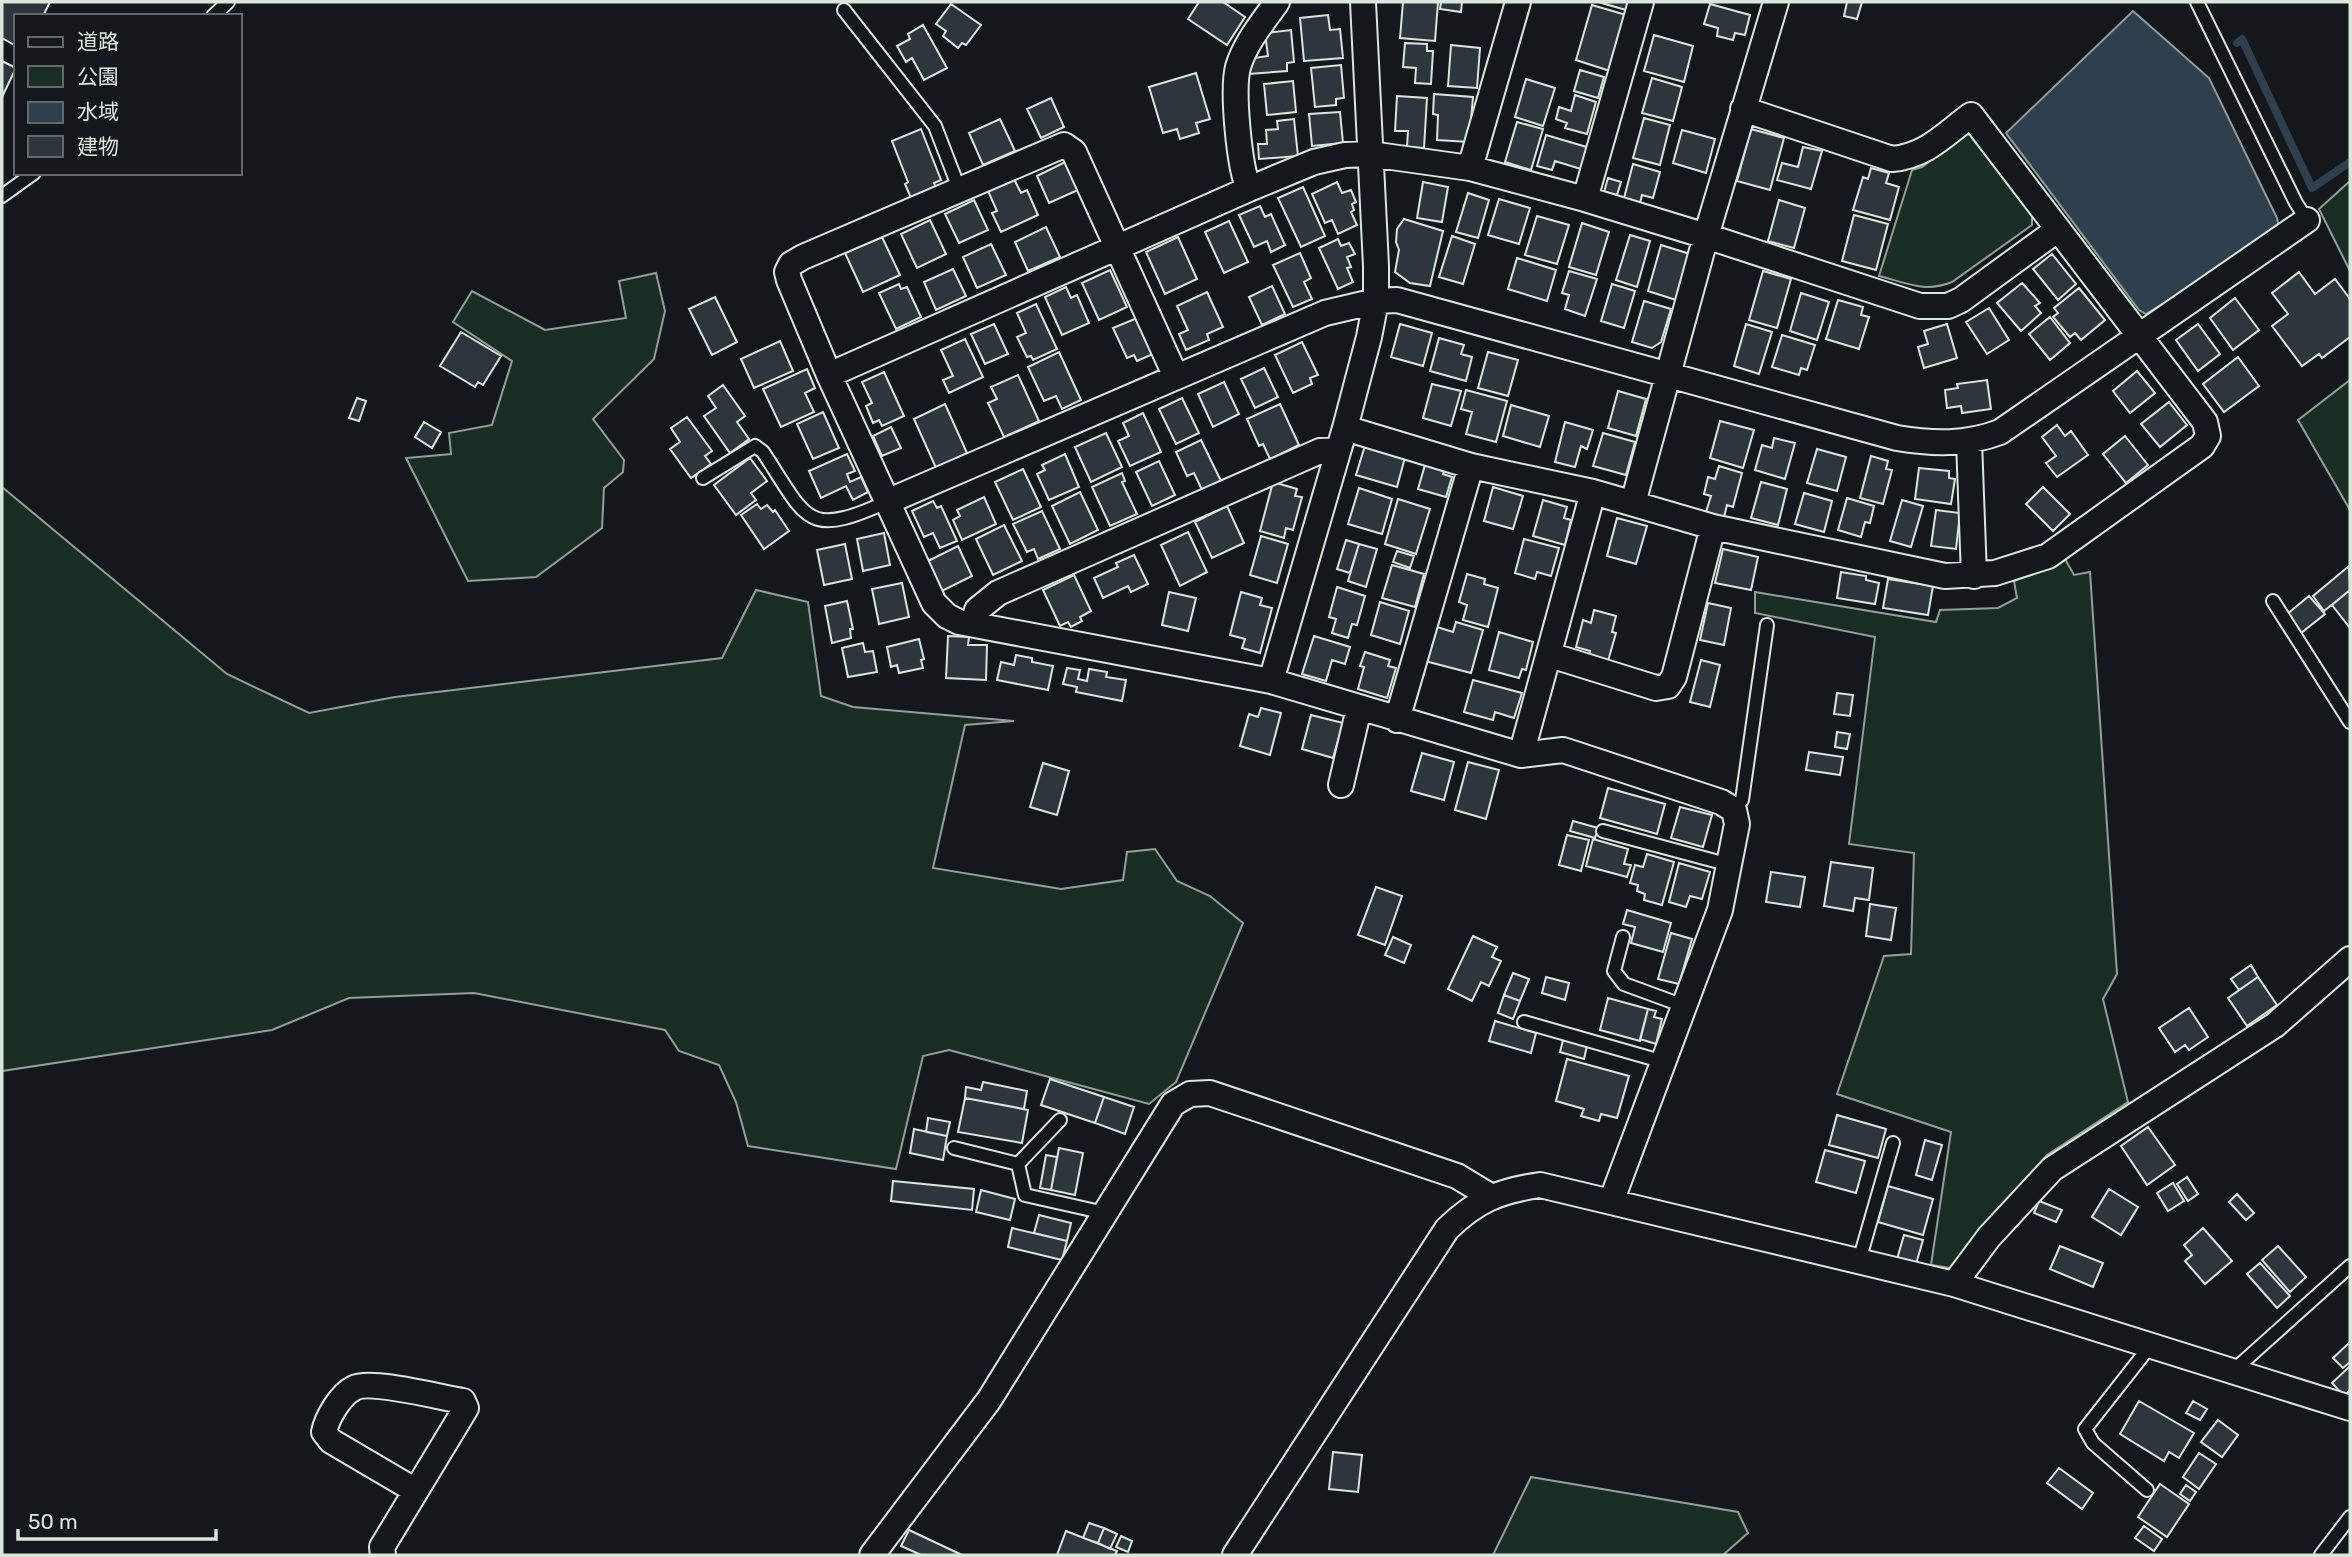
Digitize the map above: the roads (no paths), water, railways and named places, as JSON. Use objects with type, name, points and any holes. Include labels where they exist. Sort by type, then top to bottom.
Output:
[{"type":"street","points":[[1249,189],[1241,166],[1236,79],[1245,50],[1277,2]]},
{"type":"street","points":[[1271,681],[1341,439],[1376,301],[1363,2]]},
{"type":"street","points":[[1470,168],[1518,2]]},
{"type":"street","points":[[1585,199],[1642,2]]},
{"type":"street","points":[[1633,503],[1706,236],[1776,2]]},
{"type":"street","points":[[973,624],[977,610],[998,593],[1320,452],[1341,439],[1593,492],[1713,527],[1945,576],[1995,573],[2048,556],[2202,446],[2208,436],[2205,422],[1971,115],[1922,152],[1908,158],[1892,159],[1743,109]]},
{"type":"street","points":[[1176,377],[1074,152],[1065,145],[791,264],[787,272],[829,375],[934,603],[947,616],[973,624],[1271,681],[1521,755],[1563,750],[1721,802],[1734,810],[1737,824],[1720,910],[1611,1202]]},
{"type":"street","points":[[829,375],[1249,189],[1314,162],[1345,155],[1370,154],[1470,168],[1706,236],[1920,306],[1948,306],[1961,300],[2057,230]]},
{"type":"street","points":[[889,501],[1325,313],[1376,301],[1397,300],[1897,439],[1932,443],[1969,441],[2000,432],[2307,220]]},
{"type":"street","points":[[1969,441],[1974,576]]},
{"type":"street","points":[[1397,720],[1471,466]]},
{"type":"street","points":[[1521,755],[1593,492]]},
{"type":"street","points":[[1550,655],[1656,688],[1668,687],[1674,677],[1713,527]]},
{"type":"street","points":[[1341,785],[1359,708]]},
{"type":"street","points":[[1954,1284],[1989,1237],[2052,1169],[2275,1025],[2350,959]]},
{"type":"street","points":[[872,1555],[989,1400],[1173,1104],[1190,1094],[1210,1093],[1457,1176],[1490,1196]]},
{"type":"street","points":[[1235,1555],[1447,1228],[1490,1196],[1540,1185],[1954,1284],[2350,1408]]},
{"type":"street","points":[[383,1555],[382,1547],[466,1408],[463,1401],[375,1385],[355,1387],[332,1414],[324,1432],[331,1441],[415,1491]]},
{"type":"lane","points":[[2197,2],[2296,203],[2307,220]]},
{"type":"lane","points":[[844,10],[935,126],[960,191]]},
{"type":"lane","points":[[2,196],[31,175]]},
{"type":"lane","points":[[703,478],[755,446],[764,452],[803,511],[814,519],[828,522],[852,518],[889,501]]},
{"type":"lane","points":[[2273,601],[2350,722]]},
{"type":"lane","points":[[1734,810],[1742,800],[1767,625]]},
{"type":"lane","points":[[1603,831],[1730,865]]},
{"type":"lane","points":[[1623,937],[1614,971],[1624,984],[1684,1006]]},
{"type":"lane","points":[[1524,1022],[1664,1062]]},
{"type":"lane","points":[[1018,1164],[1060,1120]]},
{"type":"lane","points":[[1859,1261],[1893,1143]]},
{"type":"lane","points":[[954,1148],[1018,1164]]},
{"type":"lane","points":[[1018,1164],[1025,1195],[1105,1213]]},
{"type":"lane","points":[[2233,1371],[2350,1266]]},
{"type":"lane","points":[[2147,1490],[2093,1443],[2085,1429],[2151,1345]]},
{"type":"lane","points":[[2321,1555],[2350,1517]]},
{"type":"water","points":[[2133,11],[2209,78],[2277,218],[2280,231],[2146,314],[2139,310],[2006,133]]},
{"type":"waterway","points":[[2237,43],[2242,39],[2312,188],[2350,162]]}]
